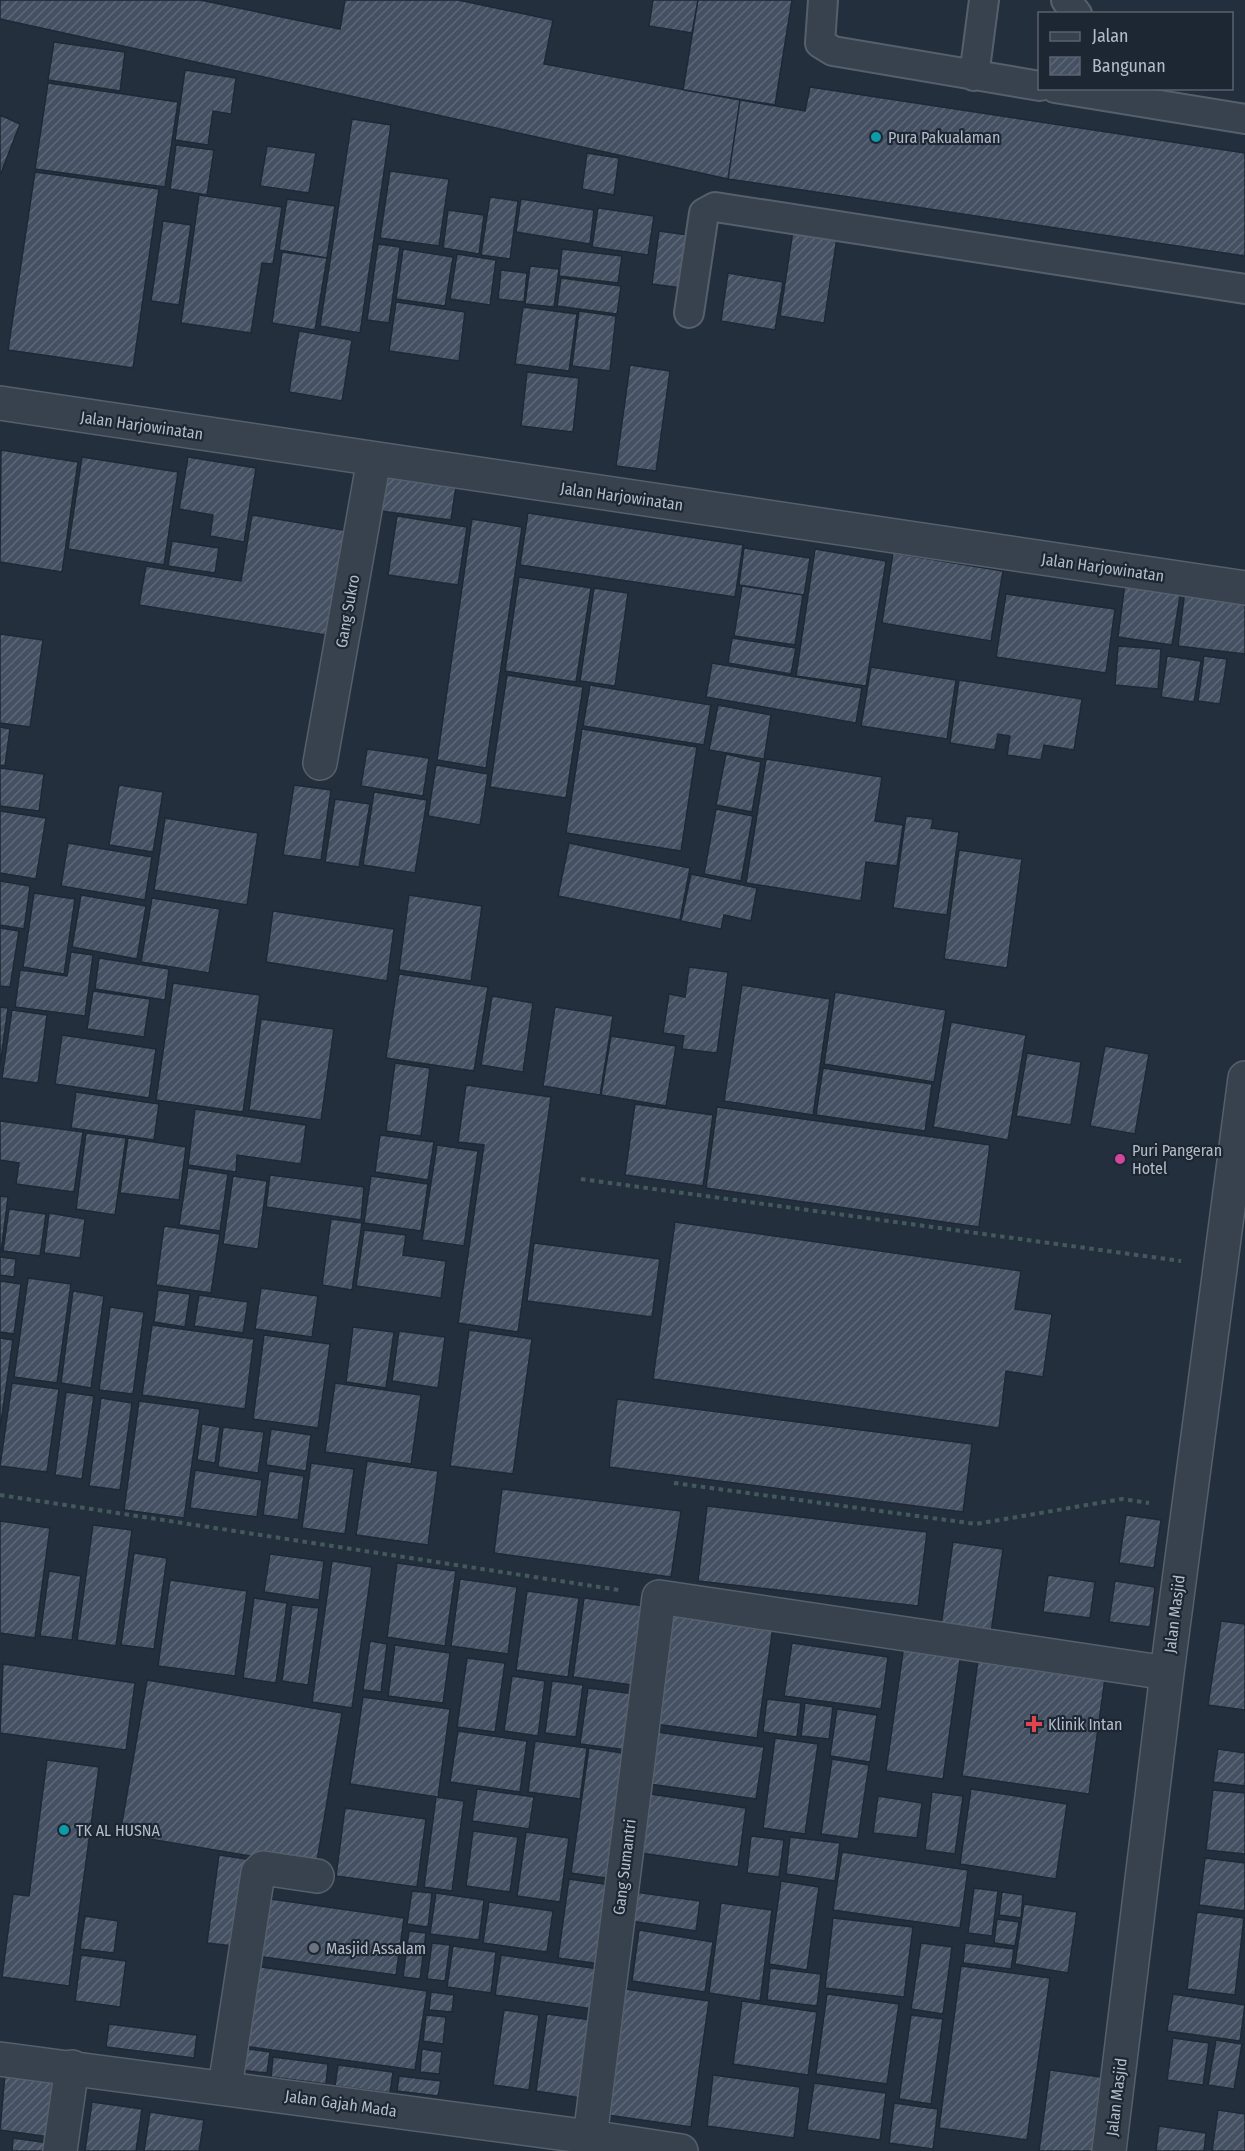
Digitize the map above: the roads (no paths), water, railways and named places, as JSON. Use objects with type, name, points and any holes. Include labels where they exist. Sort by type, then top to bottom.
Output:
[{"type":"street","name":"Jalan Harjowinatan","points":[[0,403],[1245,588]]},
{"type":"street","name":"Gang Sukro","points":[[320,763],[374,459]]},
{"type":"street","name":"Jalan Masjid","points":[[1109,2151],[1167,1673],[1245,1078]]},
{"type":"street","name":"Gang Sumantri","points":[[591,2137],[658,1597],[1167,1673]]},
{"type":"street","points":[[225,2087],[258,1873],[263,1868],[317,1876]]},
{"type":"street","name":"Jalan Gajah Mada","points":[[0,2059],[225,2087],[591,2137],[669,2150]]},
{"type":"street","points":[[60,2151],[72,2067]]},
{"type":"lane","points":[[823,0],[818,35],[824,47],[832,51],[1038,86]]},
{"type":"lane","points":[[974,76],[984,0]]},
{"type":"lane","points":[[1066,0],[1075,12]]},
{"type":"lane","points":[[1077,90],[1144,96],[1245,119]]},
{"type":"lane","points":[[689,313],[704,213],[708,208],[715,207],[1245,288]]},
{"type":"place","name":"Pura Pakualaman","points":[[876,137]]},
{"type":"place","name":"Puri Pangeran Hotel","points":[[1120,1159]]},
{"type":"place","name":"Klinik Intan","points":[[1034,1724]]},
{"type":"place","name":"TK AL HUSNA","points":[[64,1830]]},
{"type":"place","name":"Masjid Assalam","points":[[314,1948]]}]
